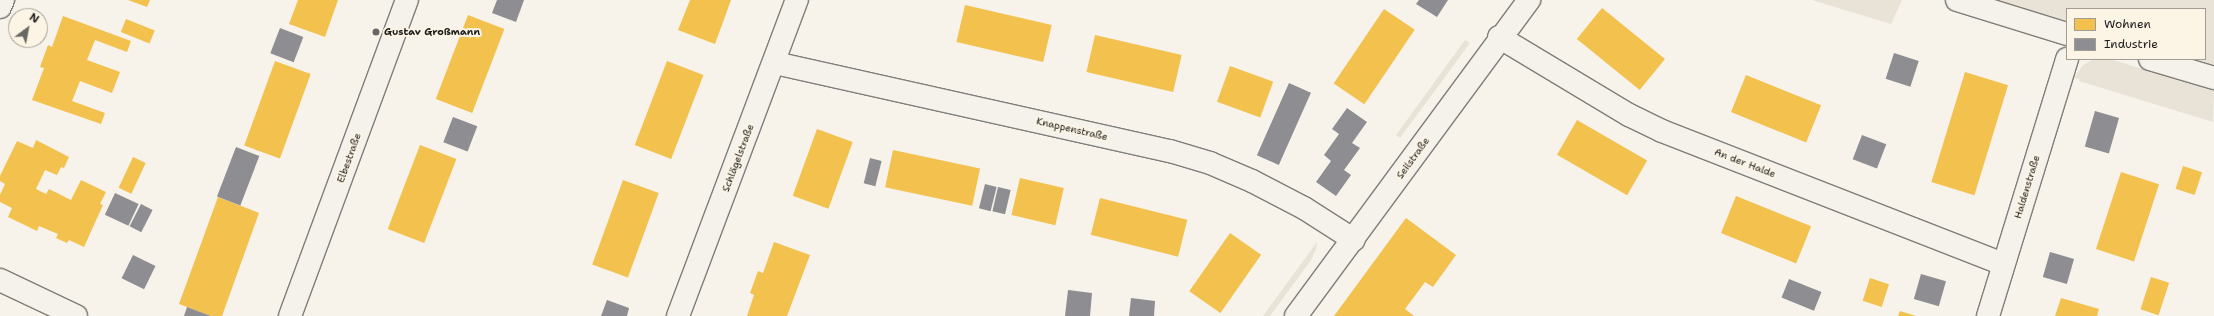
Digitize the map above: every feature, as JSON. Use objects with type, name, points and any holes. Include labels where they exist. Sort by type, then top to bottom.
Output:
[{"type":"street","points":[[0,7],[3,0]]},
{"type":"street","name":"Elbestraße","points":[[290,316],[407,0]]},
{"type":"street","name":"Schlägelstraße","points":[[678,316],[798,0]]},
{"type":"street","name":"Seilstraße","points":[[1296,316],[1354,240],[1500,37],[1529,0]]},
{"type":"street","points":[[1957,0],[2066,34]]},
{"type":"street","name":"An der Halde","points":[[1500,37],[1629,115],[1662,131],[2003,264]]},
{"type":"street","name":"Haldenstraße","points":[[1988,316],[2067,60]]},
{"type":"street","points":[[2153,60],[2214,78]]},
{"type":"street","name":"Knappenstraße","points":[[774,63],[1170,151],[1210,163],[1252,181],[1304,208],[1354,240]]},
{"type":"street","points":[[0,280],[76,316]]},
{"type":"shaded area","points":[[1812,0],[1902,0],[1891,24]]},
{"type":"shaded area","points":[[1996,0],[2214,0],[2214,65],[2198,60],[2206,60],[2206,8],[2066,8],[2066,21]]},
{"type":"shaded area","points":[[1465,40],[1470,43],[1400,138],[1396,135]]},
{"type":"shaded area","points":[[2092,60],[2113,60],[2214,91],[2213,122],[2079,81],[2079,79],[2074,78],[2083,65]]},
{"type":"shaded area","points":[[1317,242],[1316,249],[1311,260],[1270,316],[1263,316]]},
{"type":"building: Wohnen","points":[[128,0],[150,0],[147,7]]},
{"type":"building: Wohnen","points":[[298,0],[338,0],[325,37],[289,24]]},
{"type":"building: Wohnen","points":[[690,0],[731,0],[715,44],[678,30]]},
{"type":"building: Wohnen","points":[[965,5],[1052,25],[1043,62],[956,42]]},
{"type":"building: Wohnen","points":[[1602,8],[1665,59],[1640,90],[1577,39]]},
{"type":"building: Wohnen","points":[[1384,9],[1415,30],[1364,104],[1334,84]]},
{"type":"building: Wohnen","points":[[468,15],[504,29],[472,113],[436,99]]},
{"type":"building: Wohnen","points":[[63,16],[131,41],[127,52],[95,40],[87,60],[120,72],[112,93],[80,81],[72,101],[105,113],[101,124],[32,100],[44,68],[40,67],[48,45],[52,47]]},
{"type":"building: Wohnen","points":[[126,19],[155,31],[149,44],[121,32]]},
{"type":"building: Wohnen","points":[[1095,35],[1182,55],[1173,92],[1086,72]]},
{"type":"building: Wohnen","points":[[275,61],[311,74],[280,159],[244,146]]},
{"type":"building: Wohnen","points":[[667,61],[703,75],[671,159],[635,145]]},
{"type":"building: Wohnen","points":[[1230,66],[1273,82],[1260,117],[1217,102]]},
{"type":"building: Wohnen","points":[[1965,72],[2008,85],[1974,195],[1931,182]]},
{"type":"building: Wohnen","points":[[1746,75],[1821,105],[1806,142],[1731,112]]},
{"type":"building: Wohnen","points":[[1577,120],[1647,160],[1627,195],[1557,155]]},
{"type":"building: Wohnen","points":[[817,129],[853,142],[828,209],[793,196]]},
{"type":"building: Wohnen","points":[[36,140],[69,157],[64,168],[61,167],[57,175],[45,170],[36,189],[46,194],[49,189],[71,200],[81,180],[106,192],[100,204],[103,205],[84,247],[69,240],[67,243],[56,238],[58,234],[39,226],[37,231],[8,217],[12,208],[0,202],[0,195],[5,184],[0,181],[0,176],[17,141],[33,148]]},
{"type":"building: Wohnen","points":[[420,145],[456,159],[424,243],[388,229]]},
{"type":"building: Wohnen","points":[[893,150],[980,169],[972,206],[885,187]]},
{"type":"building: Wohnen","points":[[133,157],[146,163],[131,194],[119,188]]},
{"type":"building: Wohnen","points":[[2183,166],[2202,172],[2195,195],[2176,189]]},
{"type":"building: Wohnen","points":[[2121,172],[2159,184],[2134,261],[2096,249]]},
{"type":"building: Wohnen","points":[[1020,178],[1064,188],[1055,225],[1011,215]]},
{"type":"building: Wohnen","points":[[623,180],[659,193],[628,278],[592,265]]},
{"type":"building: Wohnen","points":[[1736,196],[1811,226],[1796,263],[1721,233]]},
{"type":"building: Wohnen","points":[[218,197],[259,213],[222,316],[211,316],[179,304]]},
{"type":"building: Wohnen","points":[[1100,198],[1187,220],[1178,257],[1091,235]]},
{"type":"building: Wohnen","points":[[1406,218],[1456,255],[1433,287],[1425,282],[1405,309],[1414,316],[1334,316]]},
{"type":"building: Wohnen","points":[[1230,233],[1261,255],[1220,313],[1189,291]]},
{"type":"building: Wohnen","points":[[774,242],[810,255],[787,316],[747,316],[754,295],[750,293],[758,271],[763,273]]},
{"type":"building: Wohnen","points":[[2151,277],[2169,283],[2159,315],[2140,309]]},
{"type":"building: Wohnen","points":[[1870,278],[1889,284],[1882,307],[1863,301]]},
{"type":"building: Wohnen","points":[[2061,298],[2099,309],[2097,316],[2055,316]]},
{"type":"building: Wohnen","points":[[1900,311],[1916,316],[1898,316]]},
{"type":"building: Industrie","points":[[497,0],[524,0],[516,22],[492,13]]},
{"type":"building: Industrie","points":[[1419,0],[1448,0],[1437,17],[1416,4]]},
{"type":"building: Industrie","points":[[280,28],[303,37],[294,62],[270,53]]},
{"type":"building: Industrie","points":[[1894,53],[1919,61],[1910,87],[1886,79]]},
{"type":"building: Industrie","points":[[1289,83],[1311,93],[1279,165],[1257,155]]},
{"type":"building: Industrie","points":[[1347,108],[1367,122],[1352,143],[1360,148],[1344,170],[1351,175],[1336,196],[1316,182],[1331,161],[1324,155],[1339,134],[1332,129]]},
{"type":"building: Industrie","points":[[2095,111],[2119,118],[2109,153],[2085,147]]},
{"type":"building: Industrie","points":[[453,117],[477,126],[468,152],[443,142]]},
{"type":"building: Industrie","points":[[1862,135],[1886,144],[1877,169],[1853,159]]},
{"type":"building: Industrie","points":[[236,147],[259,156],[240,205],[217,196]]},
{"type":"building: Industrie","points":[[870,158],[882,161],[875,186],[864,183]]},
{"type":"building: Industrie","points":[[985,184],[997,187],[991,211],[979,208]]},
{"type":"building: Industrie","points":[[998,187],[1011,190],[1005,214],[992,211]]},
{"type":"building: Industrie","points":[[115,193],[139,204],[128,226],[105,215]]},
{"type":"building: Industrie","points":[[141,204],[153,210],[141,232],[130,226]]},
{"type":"building: Industrie","points":[[2050,252],[2074,259],[2067,284],[2043,277]]},
{"type":"building: Industrie","points":[[133,255],[155,266],[144,289],[122,278]]},
{"type":"building: Industrie","points":[[1921,274],[1946,281],[1939,306],[1914,299]]},
{"type":"building: Industrie","points":[[1789,279],[1821,292],[1814,311],[1782,298]]},
{"type":"building: Industrie","points":[[1068,290],[1092,293],[1090,316],[1065,316]]},
{"type":"building: Industrie","points":[[1131,298],[1155,301],[1154,316],[1129,316]]},
{"type":"building: Industrie","points":[[607,300],[629,308],[627,316],[601,316]]},
{"type":"building: Industrie","points":[[187,307],[211,316],[184,316]]},
{"type":"place","name":"Gustav Großmann","points":[[376,32]]}]
